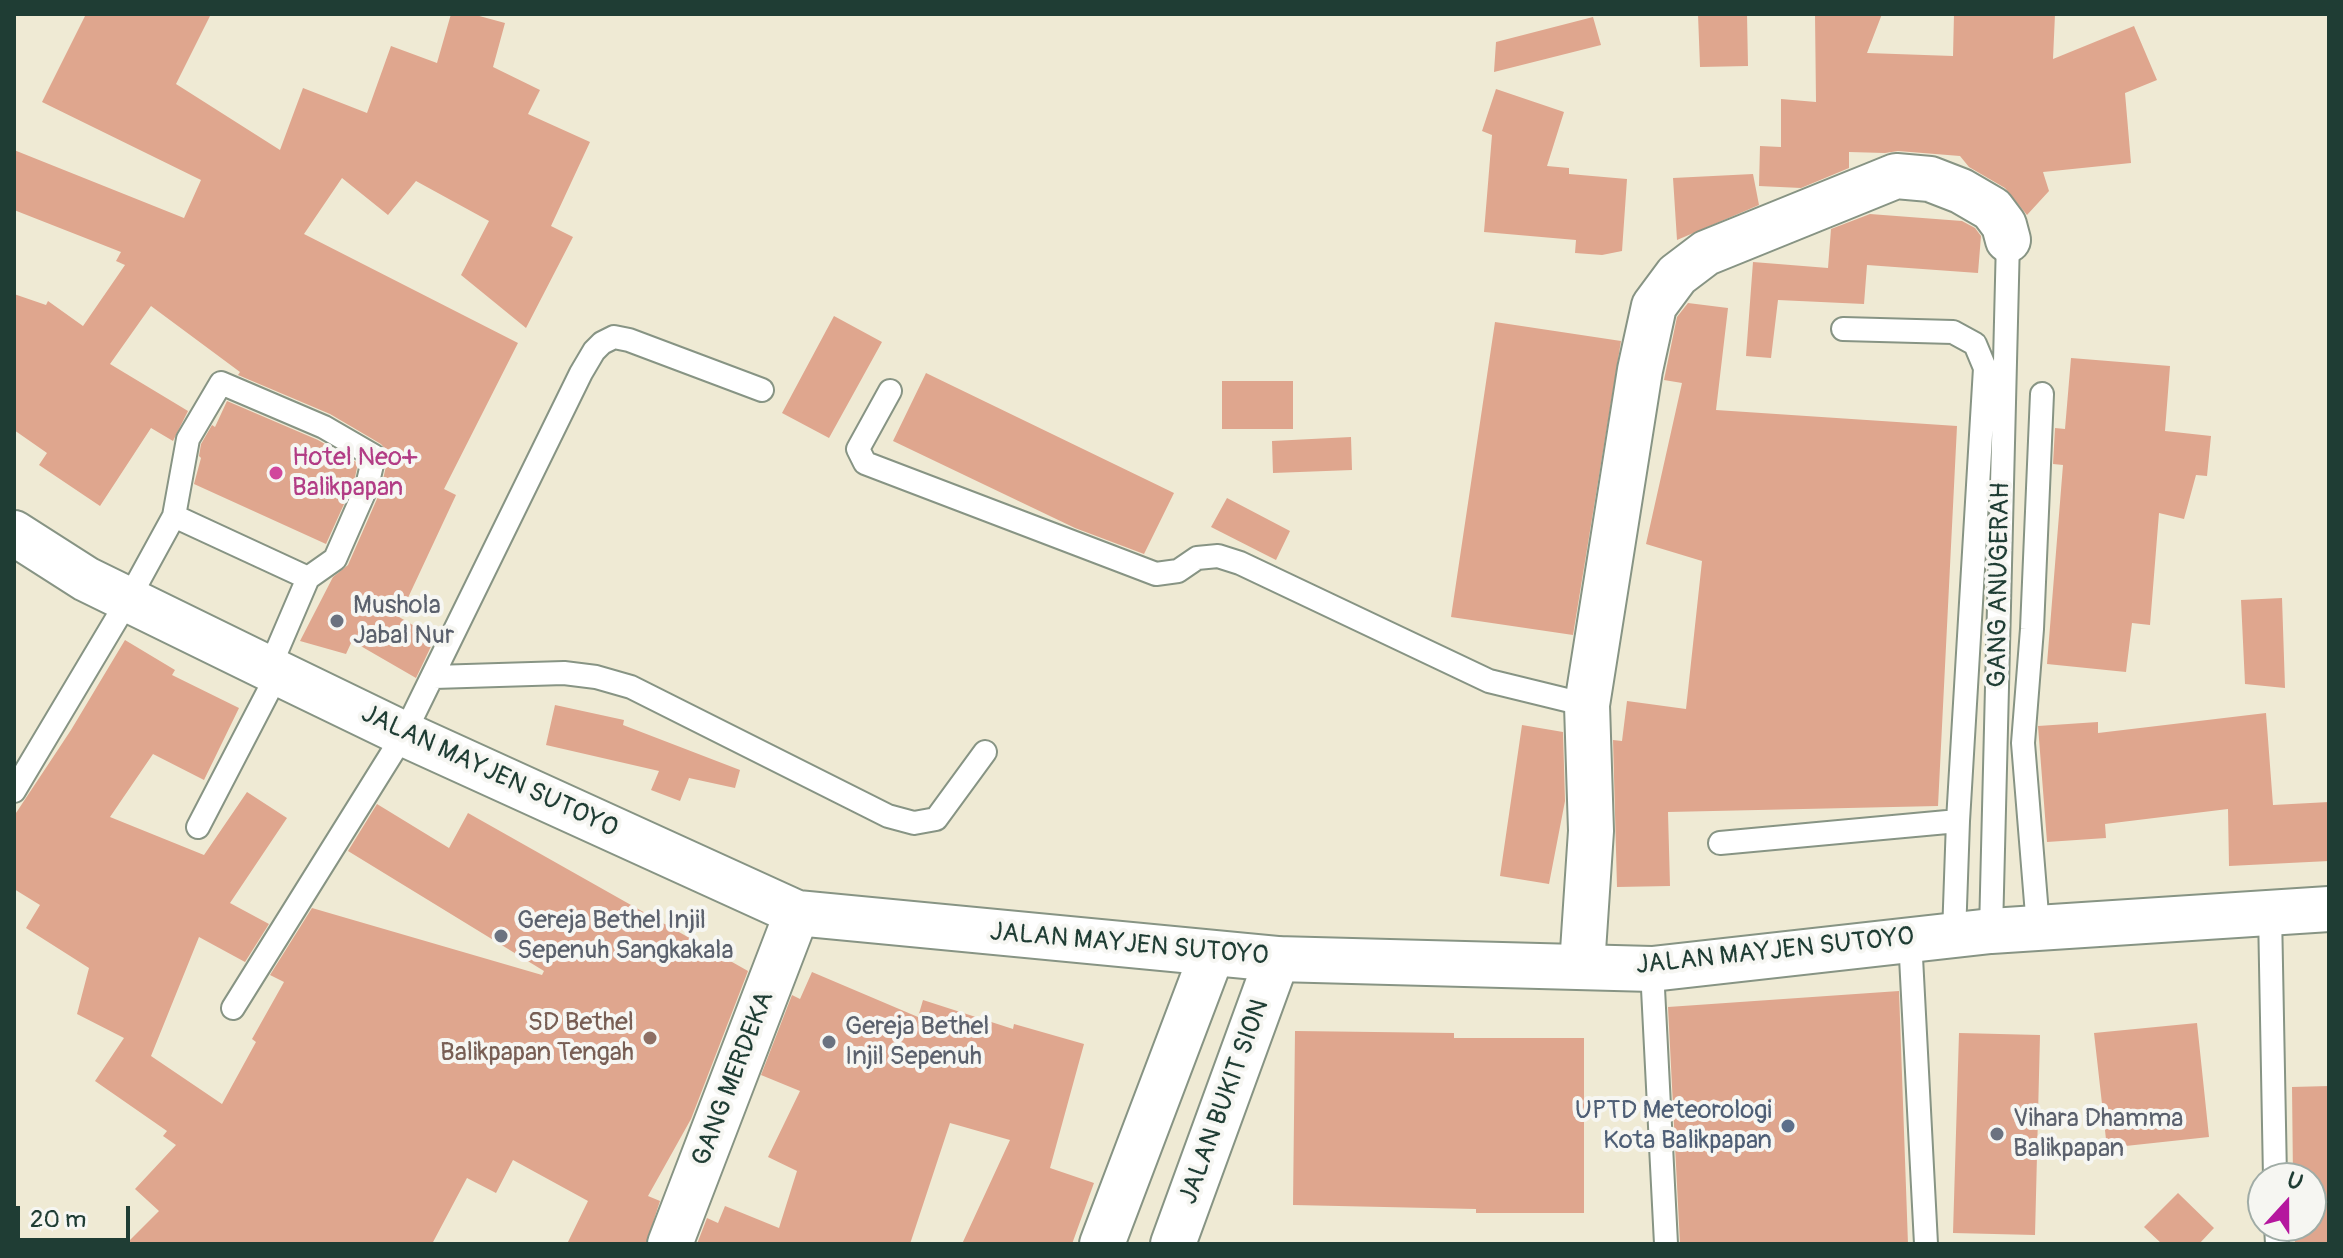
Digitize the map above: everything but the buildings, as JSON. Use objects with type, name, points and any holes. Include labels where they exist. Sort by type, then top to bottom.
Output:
[{"type":"main road","points":[[1582,966],[1591,831],[1587,705],[1640,370],[1654,306],[1677,275],[1706,253],[1896,176],[1930,179],[1961,191],[1992,209],[2004,225],[2008,240]]},
{"type":"main road","name":"JALAN MAYJEN SUTOYO","points":[[14,533],[86,579],[274,671],[404,734],[797,913],[1277,959],[1652,969],[1910,938],[2329,909]]},
{"type":"main road","name":"GANG MERDEKA","points":[[670,1244],[797,913]]},
{"type":"main road","points":[[1102,1244],[1212,954]]},
{"type":"main road","name":"JALAN BUKIT SION","points":[[1173,1244],[1277,959]]},
{"type":"lane","name":"GANG ANUGERAH","points":[[1972,933],[2008,240]]},
{"type":"lane","points":[[1843,329],[1953,332],[1975,344],[1985,368],[1958,821],[1972,933]]},
{"type":"lane","points":[[233,1008],[404,734],[581,373],[602,343],[614,337],[629,340],[762,390]]},
{"type":"lane","points":[[14,791],[128,600],[174,516],[188,439],[221,383],[324,427],[374,456],[367,486],[335,559],[308,578],[274,671],[198,827]]},
{"type":"lane","points":[[890,391],[858,449],[865,463],[1156,574],[1178,571],[1197,558],[1218,556],[1240,563],[1489,681],[1587,705]]},
{"type":"lane","points":[[2038,927],[2023,743],[2032,629],[2042,394]]},
{"type":"lane","points":[[174,516],[308,578]]},
{"type":"lane","points":[[434,677],[564,673],[596,677],[631,687],[888,816],[914,823],[936,819],[985,752]]},
{"type":"lane","points":[[1720,843],[1958,821]]},
{"type":"lane","points":[[2270,912],[2275,1162]]},
{"type":"lane","points":[[1910,938],[1926,1244]]},
{"type":"lane","points":[[1652,969],[1666,1244]]},
{"type":"place","name":"Hotel Neo+ Balikpapan","points":[[276,473]]},
{"type":"place","name":"Mushola Jabal Nur","points":[[337,621]]},
{"type":"place","name":"Gereja Bethel Injil Sepenuh Sangkakala","points":[[501,936]]},
{"type":"place","name":"SD Bethel Balikpapan Tengah","points":[[650,1038]]},
{"type":"place","name":"Gereja Bethel Injil Sepenuh","points":[[829,1042]]},
{"type":"place","name":"UPTD Meteorologi Kota Balikpapan","points":[[1788,1126]]},
{"type":"place","name":"Vihara Dhamma Balikpapan","points":[[1997,1134]]}]
